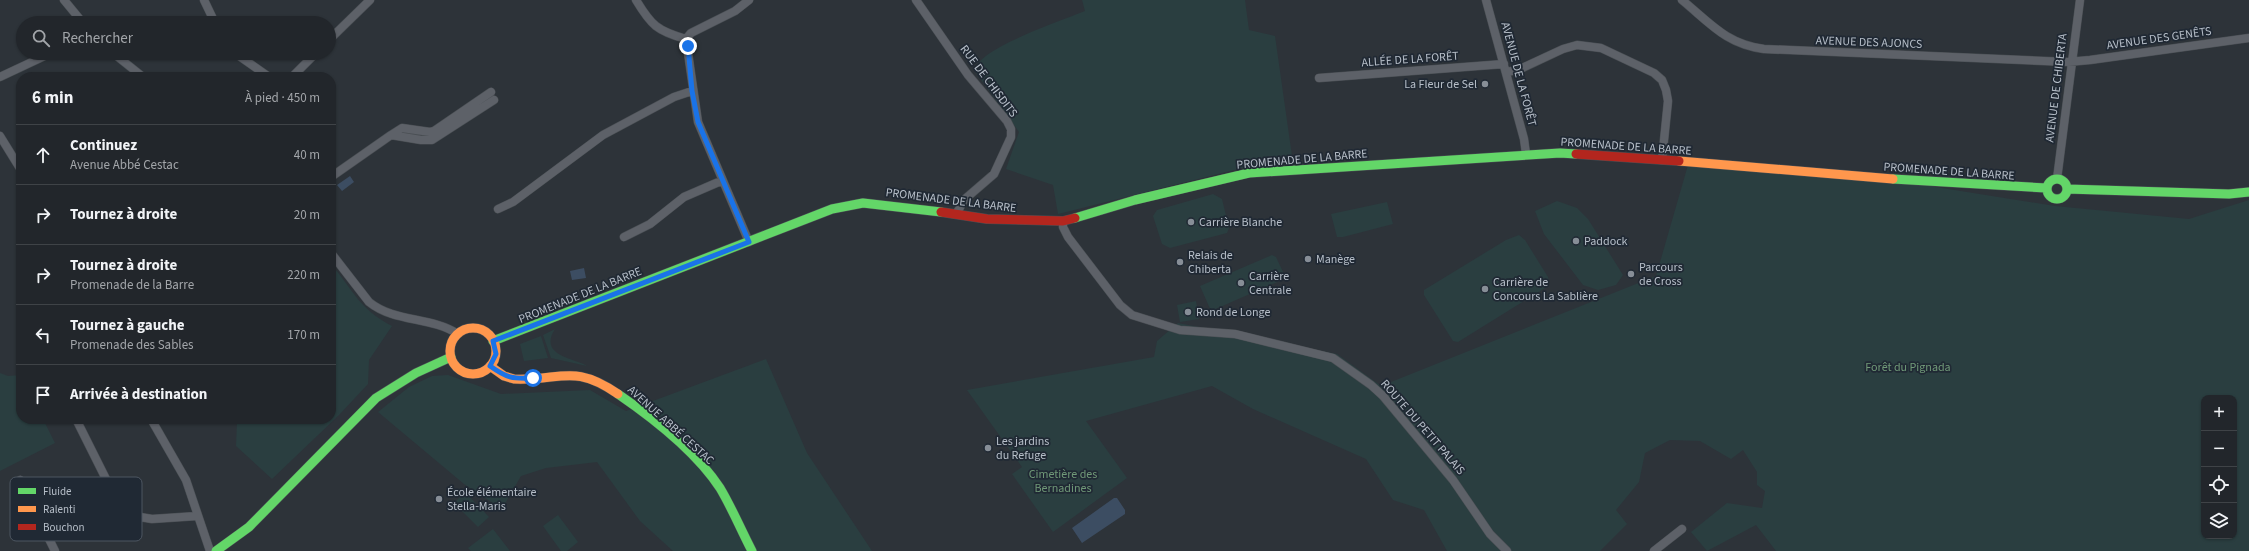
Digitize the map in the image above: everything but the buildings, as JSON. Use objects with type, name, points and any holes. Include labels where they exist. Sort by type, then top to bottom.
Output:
[{"type":"main road","name":"PROMENADE DE LA BARRE","points":[[493,341],[749,242],[849,205],[863,203],[893,205],[987,219],[1063,221],[1134,200],[1249,173],[1526,154],[1580,154],[1837,176],[2046,188]]},
{"type":"main road","points":[[2057,179],[2065,183],[2067,189],[2065,196],[2058,200],[2048,196],[2046,188],[2050,181],[2057,179]]},
{"type":"main road","points":[[2067,189],[2221,194],[2249,192]]},
{"type":"main road","points":[[470,329],[484,331],[493,341],[496,354],[490,366],[478,374],[471,374],[458,369],[451,358],[451,345],[458,334],[470,329]]},
{"type":"main road","points":[[216,551],[249,527],[376,398],[416,372],[451,358]]},
{"type":"main road","name":"AVENUE ABBÉ CESTAC","points":[[490,366],[501,374],[514,379],[579,374],[596,380],[619,394],[640,410],[713,479],[752,551]]},
{"type":"street","points":[[64,0],[77,16]]},
{"type":"street","points":[[204,0],[212,16]]},
{"type":"street","points":[[336,33],[370,0]]},
{"type":"street","points":[[636,0],[648,20],[655,26],[686,39]]},
{"type":"street","points":[[749,0],[735,11],[691,33],[686,39],[692,91],[698,122],[721,181],[749,242]]},
{"type":"street","name":"RUE DE CHISDITS","points":[[916,0],[968,75],[1007,121],[1011,129],[1011,137],[994,174],[965,198],[956,214]]},
{"type":"street","name":"AVENUE DE LA FORÊT","points":[[1486,0],[1524,139],[1526,154]]},
{"type":"street","name":"AVENUE DES AJONCS","points":[[1682,0],[1720,33],[1749,47],[1842,53],[2071,61]]},
{"type":"street","name":"AVENUE DE CHIBERTA","points":[[2057,179],[2080,0]]},
{"type":"street","name":"AVENUE DES GENÊTS","points":[[2071,61],[2090,60],[2249,38]]},
{"type":"street","points":[[1506,72],[1518,70],[1562,49],[1577,45],[1601,48],[1654,73],[1662,80],[1666,90],[1668,102],[1662,160]]},
{"type":"street","points":[[0,77],[36,60]]},
{"type":"street","points":[[122,60],[137,72]]},
{"type":"street","points":[[245,60],[262,72]]},
{"type":"street","points":[[297,72],[309,60]]},
{"type":"street","name":"ALLÉE DE LA FORÊT","points":[[1319,78],[1504,64]]},
{"type":"street","points":[[498,209],[513,202],[603,135],[674,97],[692,91]]},
{"type":"street","points":[[336,174],[391,135],[421,140],[432,140],[492,96]]},
{"type":"street","points":[[0,136],[16,162]]},
{"type":"street","points":[[624,237],[650,224],[684,197],[721,181]]},
{"type":"street","name":"ROUTE DU PETIT PALAIS","points":[[1063,221],[1063,227],[1068,237],[1120,304],[1132,315],[1180,330],[1235,334],[1333,358],[1371,385],[1383,396],[1453,480],[1490,534],[1507,551]]},
{"type":"street","points":[[336,259],[365,297],[376,308],[398,317],[446,326],[458,334]]},
{"type":"street","points":[[78,424],[105,477]]},
{"type":"street","points":[[156,424],[186,480],[210,551]]},
{"type":"street","points":[[142,517],[146,518],[197,516]]},
{"type":"street","points":[[1654,551],[1682,529]]},
{"type":"street","points":[[50,541],[55,551]]},
{"type":"green space","points":[[1082,0],[1245,0],[1249,30],[1275,36],[1293,163],[1250,166],[1058,214],[1053,185],[1006,169],[1019,132],[974,70],[980,61],[991,52],[1006,44],[1041,28],[1085,11]]},
{"type":"green space","name":"Forêt du Pignada","points":[[1688,165],[1867,176],[2055,206],[2189,219],[2249,200],[2249,551],[1776,551],[1756,525],[1707,551],[1691,532],[1727,503],[1762,508],[1765,491],[1757,485],[1757,472],[1743,450],[1731,459],[1700,441],[1670,440],[1645,453],[1639,482],[1616,510],[1627,524],[1600,551],[1447,551],[1424,510],[1393,500],[1366,459],[1253,409],[1212,386],[1086,421],[1127,478],[1053,532],[1012,474],[1022,467],[967,390],[1154,357],[1157,341],[1178,323],[1337,354],[1381,386],[1656,276]]},
{"type":"green space","name":"Carrière Blanche","points":[[1213,194],[1222,199],[1229,228],[1227,233],[1170,248],[1162,244],[1153,216],[1157,210]]},
{"type":"green space","name":"Paddock","points":[[1557,201],[1577,208],[1588,219],[1623,275],[1616,285],[1598,290],[1583,285],[1544,234],[1535,211]]},
{"type":"green space","points":[[1387,202],[1393,224],[1343,237],[1337,237],[1331,214]]},
{"type":"green space","name":"Carrière de Concours La Sablière","points":[[1519,235],[1525,240],[1548,277],[1549,283],[1545,288],[1458,342],[1453,341],[1424,295],[1424,290],[1506,240]]},
{"type":"green space","name":"Carrière Centrale","points":[[1272,255],[1276,257],[1285,276],[1282,280],[1211,311],[1200,286]]},
{"type":"green space","points":[[336,270],[357,298],[371,313],[392,326],[369,360],[368,384],[336,418]]},
{"type":"green space","name":"Rond de Longe","points":[[1196,301],[1199,319],[1180,322],[1177,305]]},
{"type":"green space","points":[[555,329],[551,338],[551,345],[554,350],[560,355],[587,366],[551,358],[543,335]]},
{"type":"green space","points":[[541,336],[548,358],[524,361],[520,344]]},
{"type":"green space","points":[[766,359],[807,453],[872,551],[673,551],[640,521],[597,462],[546,468],[521,476],[502,509],[464,484],[378,412],[409,387],[432,376],[448,375],[501,394],[590,390],[626,411]]},
{"type":"green space","points":[[0,373],[8,376],[16,375],[16,424],[46,424],[55,443],[0,471]]},
{"type":"green space","points":[[237,424],[330,424],[272,479],[236,446]]},
{"type":"green space","points":[[465,492],[489,517],[478,527],[454,503]]},
{"type":"green space","points":[[558,515],[578,542],[567,551],[561,551],[543,526]]},
{"type":"green space","points":[[493,529],[510,551],[471,551],[468,548]]},
{"type":"water","points":[[350,176],[354,182],[342,191],[337,185]]},
{"type":"water","points":[[584,268],[586,278],[572,280],[570,271]]},
{"type":"water","points":[[1114,498],[1117,498],[1125,510],[1125,514],[1082,543],[1072,528]]},
{"type":"traffic: fast","points":[[1075,218],[1135,200],[1249,173],[1560,153],[1576,154]]},
{"type":"traffic: fast","points":[[1893,179],[2046,188]]},
{"type":"traffic: fast","points":[[2053,179],[2061,179],[2067,185],[2067,189],[2067,193],[2061,199],[2053,199],[2047,193],[2047,185],[2053,179]]},
{"type":"traffic: fast","points":[[2067,189],[2229,194],[2249,192]]},
{"type":"traffic: fast","points":[[493,341],[832,209],[863,203],[941,212]]},
{"type":"traffic: fast","points":[[216,551],[249,527],[376,398],[416,373],[451,357]]},
{"type":"traffic: fast","points":[[618,394],[660,425],[699,462],[720,488],[752,551]]},
{"type":"traffic: slow","points":[[1679,161],[1893,179]]},
{"type":"traffic: slow","points":[[473,328],[486,332],[492,338],[496,351],[492,364],[486,370],[473,374],[460,370],[454,364],[450,351],[454,338],[460,332],[473,328]]},
{"type":"traffic: slow","points":[[490,366],[504,376],[514,379],[578,376],[590,379],[618,394]]},
{"type":"traffic: jam","points":[[1576,154],[1679,161]]},
{"type":"traffic: jam","points":[[941,212],[987,219],[1063,221],[1075,218]]},
{"type":"place","name":"La Fleur de Sel","points":[[1485,84]]},
{"type":"place","name":"Carrière Blanche","points":[[1191,222]]},
{"type":"place","name":"Paddock","points":[[1576,241]]},
{"type":"place","name":"Manège","points":[[1308,259]]},
{"type":"place","name":"Relais de Chiberta","points":[[1180,262]]},
{"type":"place","name":"Parcours de Cross","points":[[1631,274]]},
{"type":"place","name":"Carrière Centrale","points":[[1241,283]]},
{"type":"place","name":"Carrière de Concours La Sablière","points":[[1485,289]]},
{"type":"place","name":"Rond de Longe","points":[[1188,312]]},
{"type":"place","name":"Les jardins du Refuge","points":[[988,448]]},
{"type":"place","name":"École élémentaire Stella-Maris","points":[[439,499]]},
{"type":"route","points":[[533,378],[508,378],[490,366],[494,361],[496,354],[493,341],[749,242],[721,181],[698,122],[692,91],[688,46]]},
{"type":"park label","name":"Cimetière des Bernadines","points":[[1063,481]]}]
